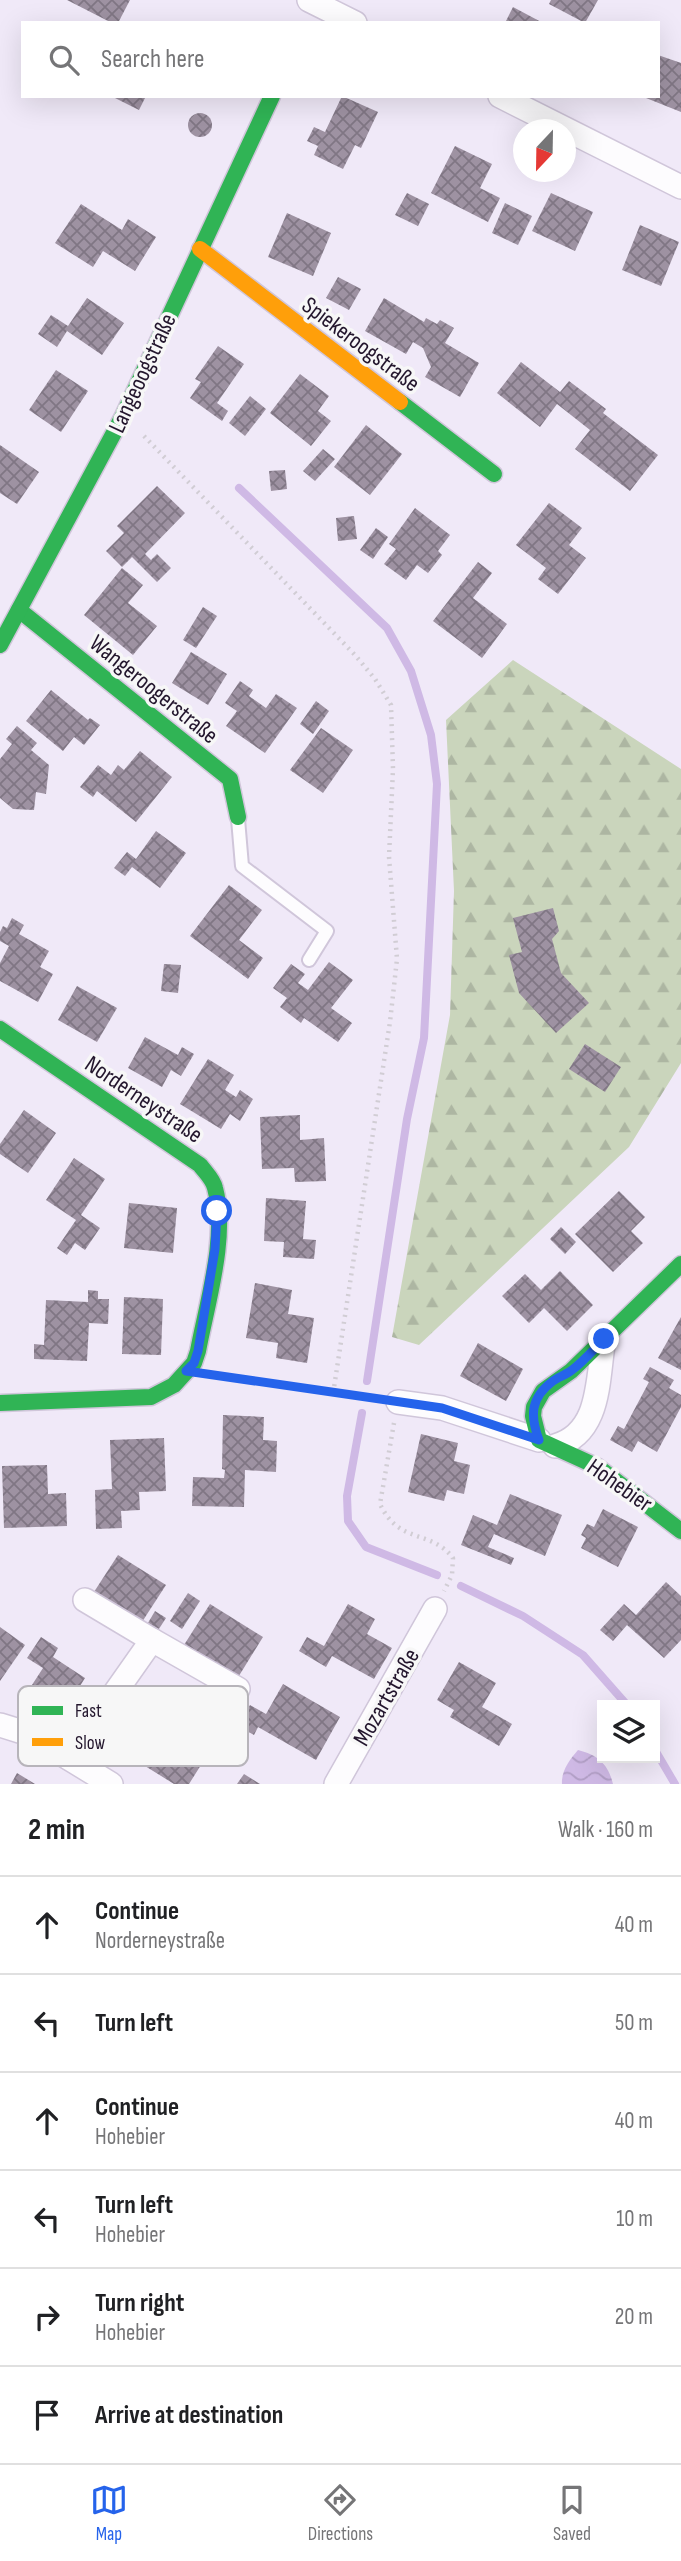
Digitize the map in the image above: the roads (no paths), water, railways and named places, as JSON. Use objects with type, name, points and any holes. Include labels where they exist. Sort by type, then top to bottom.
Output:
[{"type":"street","points":[[315,7],[350,21]]},
{"type":"street","name":"Langeoogstraße","points":[[0,645],[123,416],[271,98]]},
{"type":"street","points":[[504,98],[681,187]]},
{"type":"street","name":"Spiekeroogstraße","points":[[200,249],[494,474]]},
{"type":"street","name":"Wangeroogerstraße","points":[[19,610],[230,779],[238,817]]},
{"type":"street","name":"Norderneystraße","points":[[0,1029],[200,1165],[214,1185],[217,1211],[215,1249],[198,1351],[194,1363],[174,1385],[151,1397],[0,1403]]},
{"type":"street","points":[[547,1443],[532,1421],[533,1410],[540,1395],[553,1381],[571,1371],[681,1264]]},
{"type":"street","name":"Hohebier","points":[[547,1443],[569,1442],[582,1428],[592,1410],[599,1386],[604,1339]]},
{"type":"street","name":"Hohebier","points":[[398,1402],[442,1408],[547,1443],[598,1467],[681,1531]]},
{"type":"street","points":[[85,1600],[233,1686]]},
{"type":"street","name":"Mozartstraße","points":[[336,1784],[435,1609]]},
{"type":"street","points":[[120,1686],[152,1640]]},
{"type":"street","points":[[0,1725],[18,1731]]},
{"type":"street","points":[[82,1766],[111,1784]]},
{"type":"lane","points":[[238,817],[242,866],[327,931],[309,960]]},
{"type":"water","points":[[578,1750],[591,1755],[597,1759],[597,1763],[602,1763],[613,1784],[562,1784],[569,1761]]},
{"type":"waterway","points":[[239,488],[387,628],[411,671],[431,735],[437,784],[424,1038],[407,1119],[367,1381]]},
{"type":"waterway","points":[[362,1413],[347,1496],[348,1521],[366,1547],[437,1575]]},
{"type":"waterway","points":[[461,1586],[523,1616],[583,1655],[623,1700]]},
{"type":"waterway","points":[[660,1758],[675,1784]]}]
